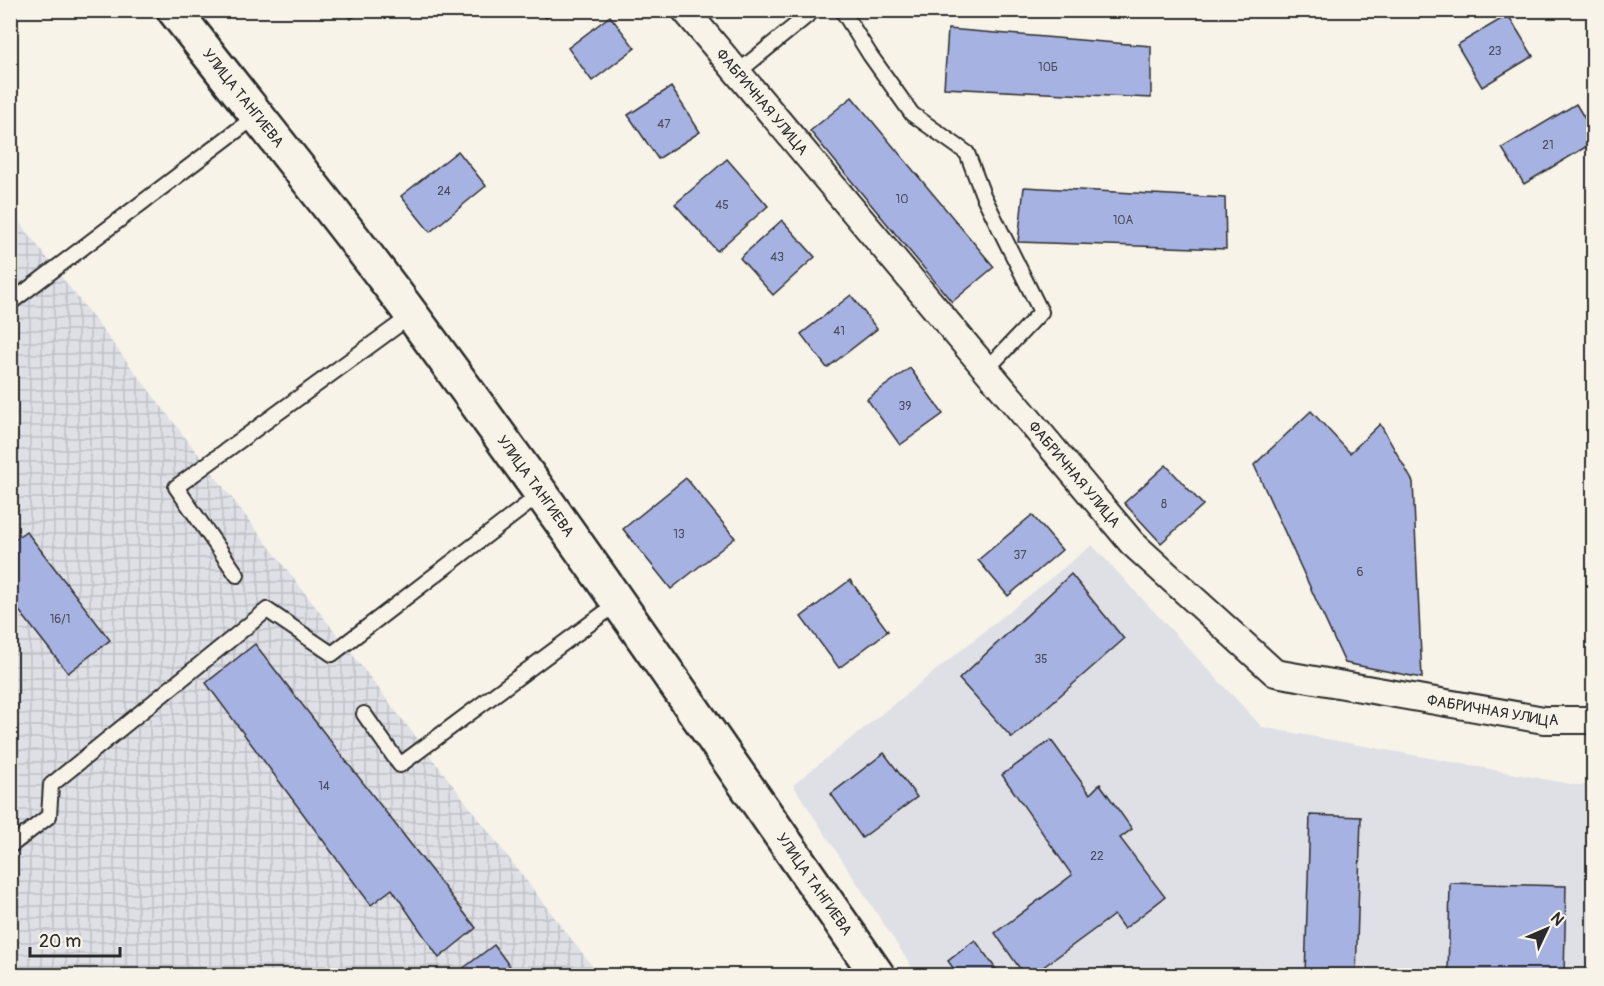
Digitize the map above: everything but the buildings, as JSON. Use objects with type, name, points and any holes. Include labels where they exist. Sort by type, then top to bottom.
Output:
[{"type":"main road","name":"УЛИЦА ТАНГИЕВА","points":[[174,10],[412,315],[542,493],[878,975]]},
{"type":"street","name":"ФАБРИЧНАЯ УЛИЦА","points":[[685,10],[1132,543],[1275,673],[1544,720],[1593,720]]},
{"type":"lane","points":[[737,73],[814,10]]},
{"type":"lane","points":[[842,10],[870,55],[912,114],[967,153],[983,195],[1041,312],[986,370]]},
{"type":"lane","points":[[10,303],[256,116]]},
{"type":"lane","points":[[237,575],[176,488],[412,315]]},
{"type":"lane","points":[[10,846],[49,816],[51,785],[267,610],[332,654],[542,493]]},
{"type":"lane","points":[[364,714],[400,765],[619,602]]},
{"type":"shaded area","points":[[11,211],[599,975],[11,975]]},
{"type":"shaded area","points":[[1092,545],[1262,727],[1576,785],[1593,785],[1593,975],[917,975],[793,785]]}]
